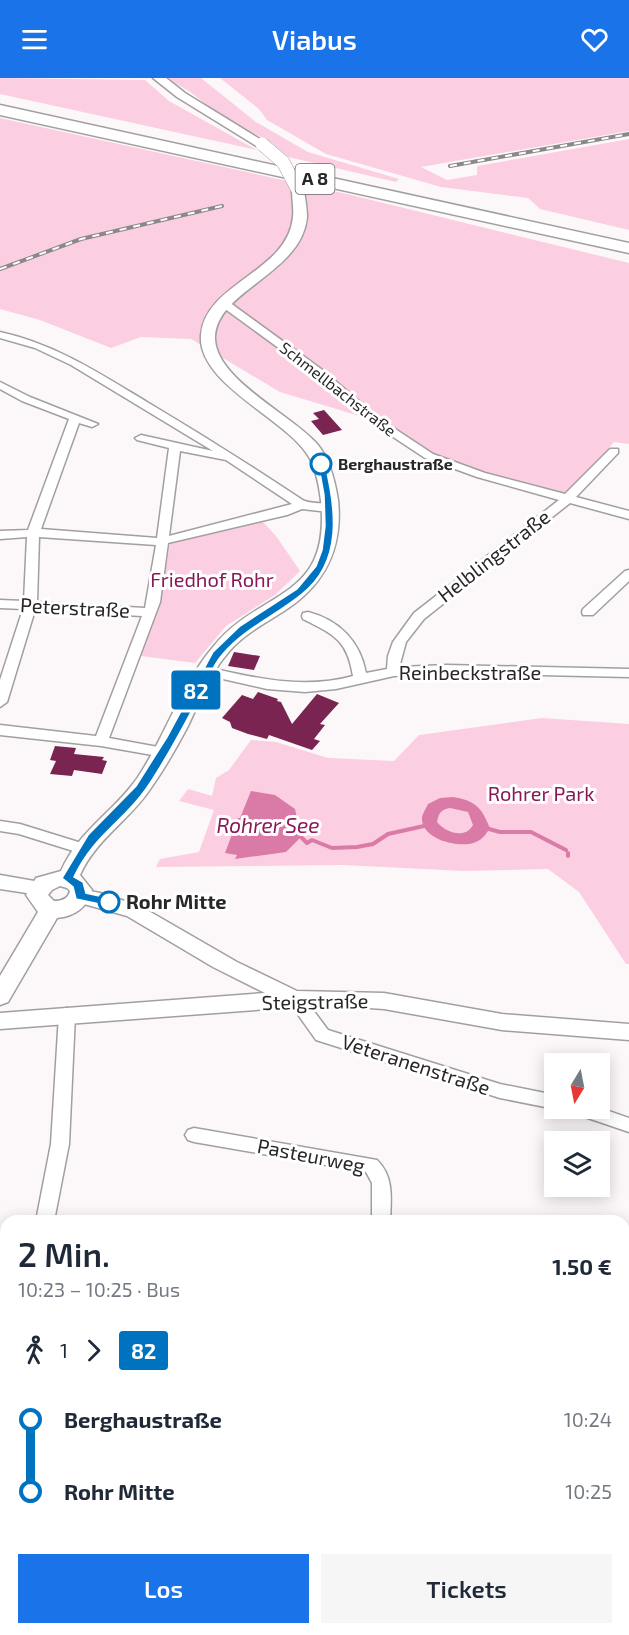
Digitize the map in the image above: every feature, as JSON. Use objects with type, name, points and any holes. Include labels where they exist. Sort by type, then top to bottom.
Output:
[{"type":"highway","name":"A 8","points":[[0,101],[629,238]]},
{"type":"highway","name":"A 8","points":[[0,110],[629,248]]},
{"type":"main road","points":[[76,872],[51,880],[40,888],[37,896],[39,902],[51,909],[69,907],[76,872],[135,795],[164,752],[206,671],[228,640],[300,591],[321,566],[326,550],[329,508],[324,472],[312,449],[300,436],[226,374],[210,351],[209,330],[217,314],[225,304],[276,261],[297,232],[301,216],[298,190],[288,169],[262,144],[181,95],[159,78]]},
{"type":"main road","points":[[0,996],[51,909]]},
{"type":"street","name":"Schmellbachstraße","points":[[225,304],[316,371],[411,446],[447,464],[566,500],[629,515]]},
{"type":"street","points":[[0,334],[20,338],[60,354],[235,459],[301,505]]},
{"type":"street","points":[[0,385],[26,399],[92,424]]},
{"type":"street","points":[[0,702],[4,674],[30,606],[33,534],[75,419]]},
{"type":"street","points":[[141,438],[235,459]]},
{"type":"street","points":[[101,741],[150,612],[163,541],[175,447]]},
{"type":"street","name":"Helblingstraße","points":[[394,672],[393,659],[396,648],[404,632],[419,616],[566,500],[614,451]]},
{"type":"street","points":[[0,535],[33,534],[163,541],[301,505],[329,508]]},
{"type":"street","points":[[588,612],[629,574]]},
{"type":"street","name":"Peterstraße","points":[[0,604],[150,612]]},
{"type":"street","points":[[308,616],[341,634],[353,645],[360,678]]},
{"type":"street","name":"Reinbeckstraße","points":[[206,671],[267,685],[305,688],[336,685],[394,672],[447,669],[629,673]]},
{"type":"street","points":[[0,730],[101,741],[164,752]]},
{"type":"street","points":[[0,826],[20,828],[76,872],[102,899],[145,916],[175,932],[209,955],[295,999]]},
{"type":"street","points":[[0,882],[40,888]]},
{"type":"street","points":[[252,1003],[258,981]]},
{"type":"street","name":"Steigstraße","points":[[0,1021],[67,1014],[295,999],[384,1001],[502,1022],[629,1032]]},
{"type":"street","name":"Veteranenstraße","points":[[295,999],[321,1035],[500,1091],[544,1100]]},
{"type":"street","points":[[46,1215],[60,1144],[67,1014]]},
{"type":"street","points":[[610,1119],[629,1125]]},
{"type":"street","name":"Pasteurweg","points":[[194,1135],[371,1165],[377,1170],[380,1180],[381,1215]]},
{"type":"green space","points":[[0,78],[145,80],[169,101],[257,150],[0,94]]},
{"type":"green space","points":[[170,78],[201,78],[256,122],[308,152],[399,179],[396,182],[288,157],[271,143],[212,109],[189,91],[171,81]]},
{"type":"green space","points":[[220,78],[629,78],[629,131],[421,167],[447,180],[477,175],[477,166],[629,139],[629,230],[540,209],[528,198],[441,187],[326,154],[267,120],[259,109]]},
{"type":"green space","points":[[0,118],[347,194],[629,263],[629,444],[614,442],[590,470],[564,494],[566,500],[447,464],[376,421],[280,392],[191,339],[141,337],[111,348],[40,320],[0,309]]},
{"type":"green space","name":"Friedhof Rohr","points":[[261,520],[276,536],[300,571],[275,595],[226,626],[195,663],[141,656],[160,603],[170,543]]},
{"type":"green space","name":"Rohrer Park","points":[[542,718],[629,724],[629,964],[626,964],[579,892],[548,869],[463,871],[343,865],[156,867],[160,859],[199,852],[214,810],[179,801],[188,789],[212,796],[216,778],[229,770],[251,740],[276,742],[328,758],[394,761],[419,735]]},
{"type":"water","name":"Rohrer See","points":[[251,791],[275,795],[295,809],[301,837],[286,852],[235,859],[237,855],[225,853]]},
{"type":"water","points":[[453,797],[477,806],[490,828],[486,834],[476,842],[461,844],[443,841],[427,832],[423,825],[422,815],[428,804],[440,798]],"holes":[[[450,808],[468,812],[473,825],[465,832],[455,833],[445,829],[437,822],[440,812]]]},
{"type":"building","points":[[324,410],[342,430],[323,435],[311,421],[319,419],[313,413]]},
{"type":"building","points":[[234,652],[260,656],[254,670],[228,666]]},
{"type":"building","points":[[258,692],[278,699],[277,701],[281,702],[292,724],[317,694],[339,703],[320,724],[325,725],[314,739],[320,741],[312,750],[269,735],[267,739],[248,734],[232,728],[230,722],[222,718],[242,695],[253,699]]},
{"type":"building","points":[[55,746],[76,748],[74,754],[104,757],[102,760],[107,761],[102,774],[74,770],[72,776],[50,774],[56,761],[50,760]]},
{"type":"waterway","points":[[301,837],[307,843],[312,840],[332,848],[357,847],[373,844],[388,834],[424,826]]},
{"type":"waterway","points":[[489,829],[500,832],[531,832],[566,850]]},
{"type":"railway","points":[[450,166],[629,134]]},
{"type":"railway","points":[[0,269],[81,239],[222,206]]},
{"type":"bus line","name":"82","points":[[109,902],[80,896],[79,885],[68,878],[83,849],[140,789],[172,738],[206,671],[228,640],[300,591],[321,566],[330,526],[328,495],[321,464]]},
{"type":"place","name":"Berghaustraße","points":[[321,464]]},
{"type":"place","name":"Rohr Mitte","points":[[109,902]]}]
